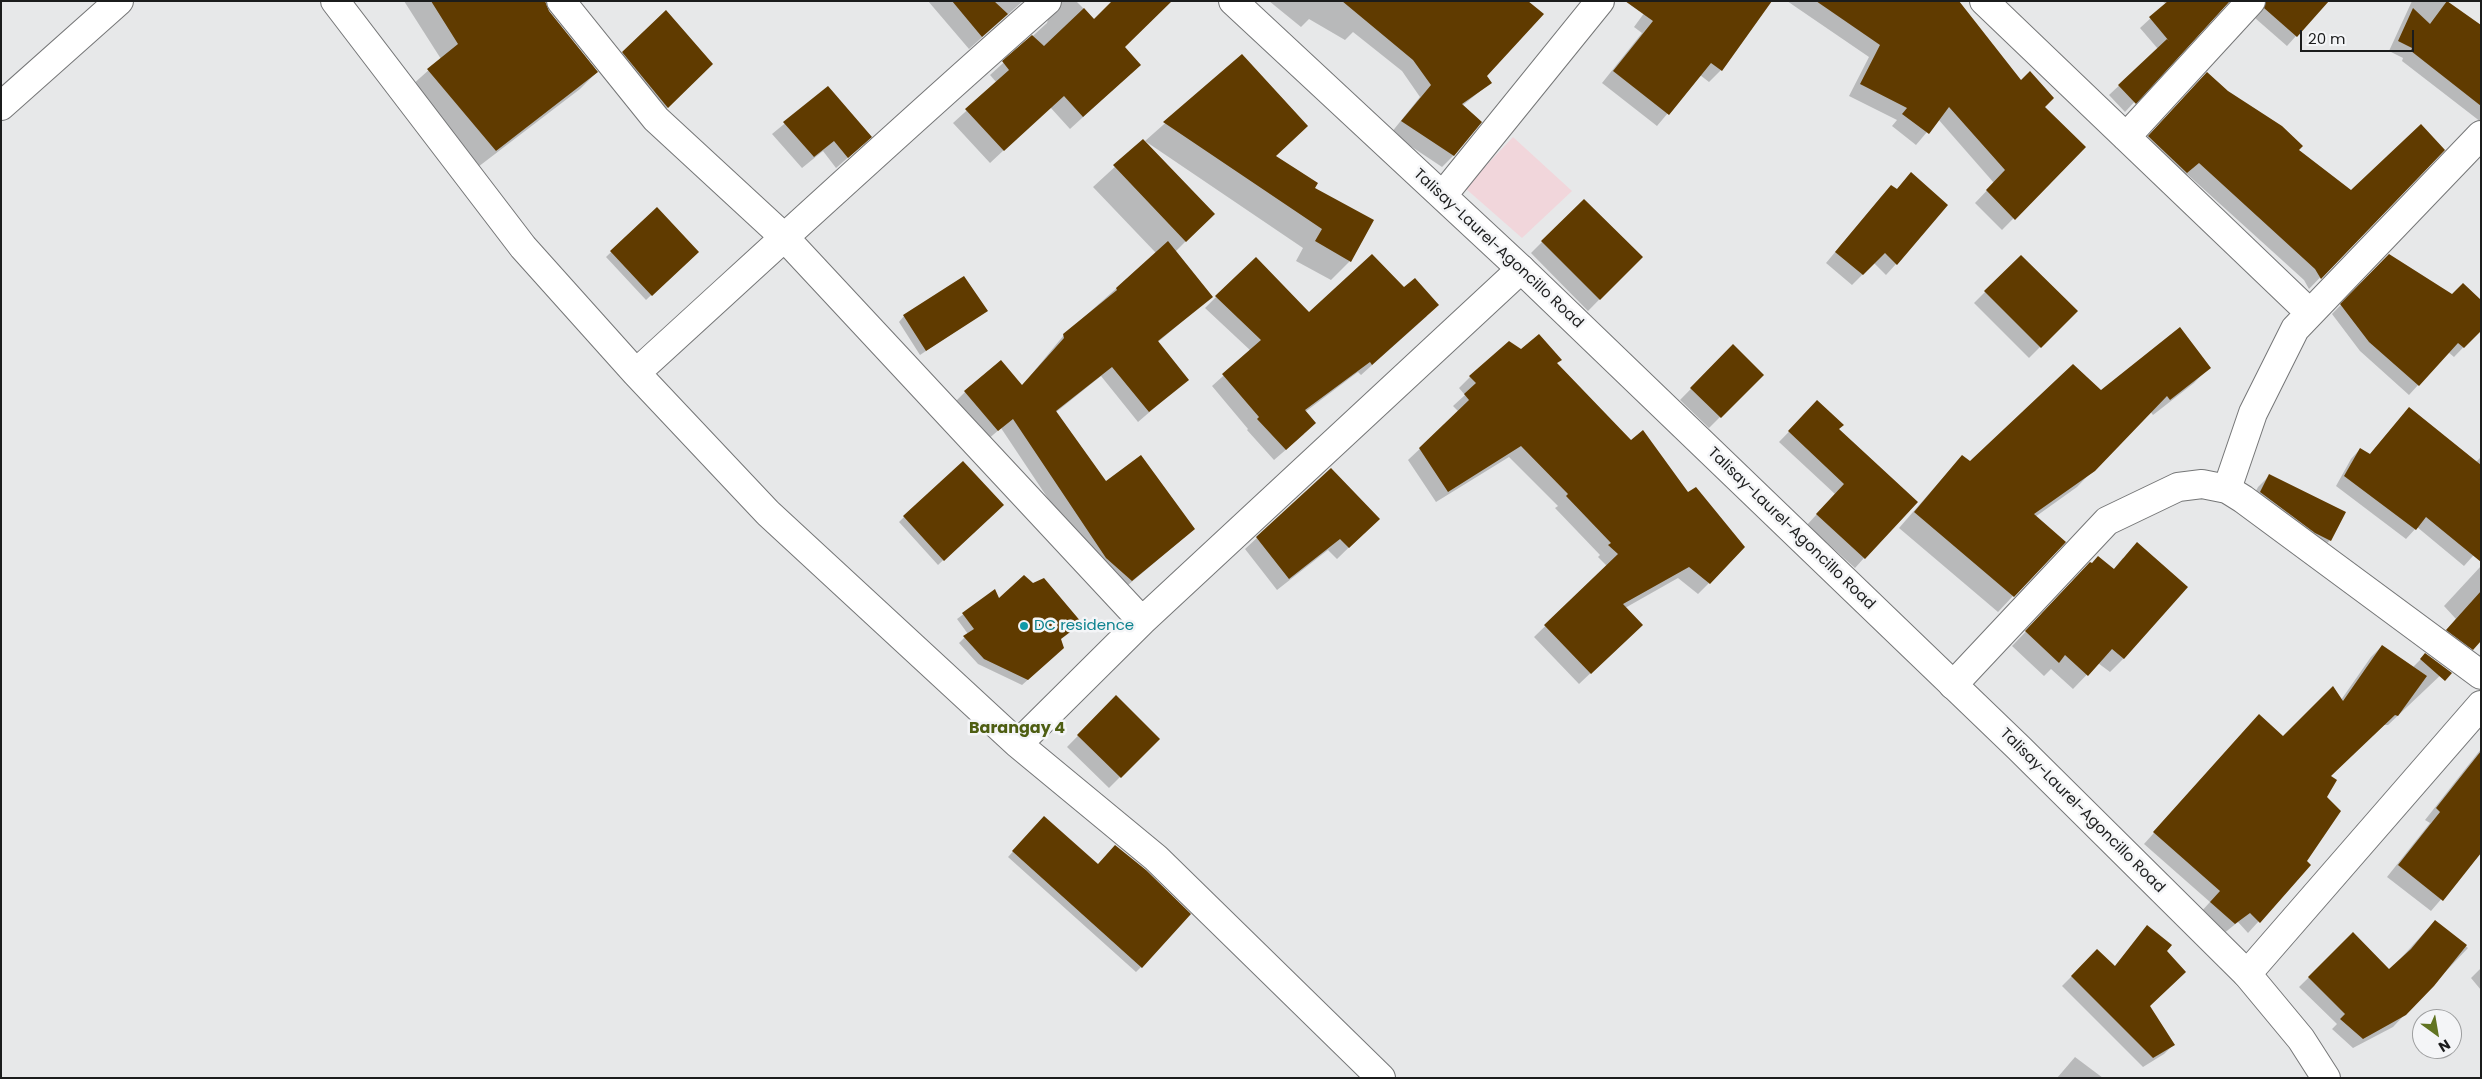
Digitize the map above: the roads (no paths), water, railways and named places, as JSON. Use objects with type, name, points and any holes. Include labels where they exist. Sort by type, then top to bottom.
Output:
[{"type":"street","points":[[1,106],[119,1]]},
{"type":"street","points":[[335,1],[523,247],[636,373],[768,513],[1018,744],[1156,858],[1381,1078]]},
{"type":"street","points":[[561,1],[666,130],[786,238],[1142,621]]},
{"type":"street","points":[[636,373],[786,238],[930,104],[1047,1]]},
{"type":"street","name":"Talisay-Laurel-Agoncillo Road","points":[[1232,1],[1443,195],[1953,685],[2246,974],[2301,1039],[2326,1078]]},
{"type":"street","points":[[1443,195],[1600,1]]},
{"type":"street","points":[[1984,1],[2310,313]]},
{"type":"street","points":[[2126,137],[2250,1]]},
{"type":"street","points":[[2227,489],[2253,413],[2295,329],[2481,135]]},
{"type":"street","points":[[1018,744],[1142,621],[1521,269]]},
{"type":"street","points":[[1953,685],[2107,521],[2178,487],[2202,484],[2227,489],[2481,675]]},
{"type":"street","points":[[2246,974],[2481,705]]},
{"type":"place","name":"DC residence","points":[[1024,626]]},
{"type":"district","name":"Barangay 4","points":[[1017,729]]}]
